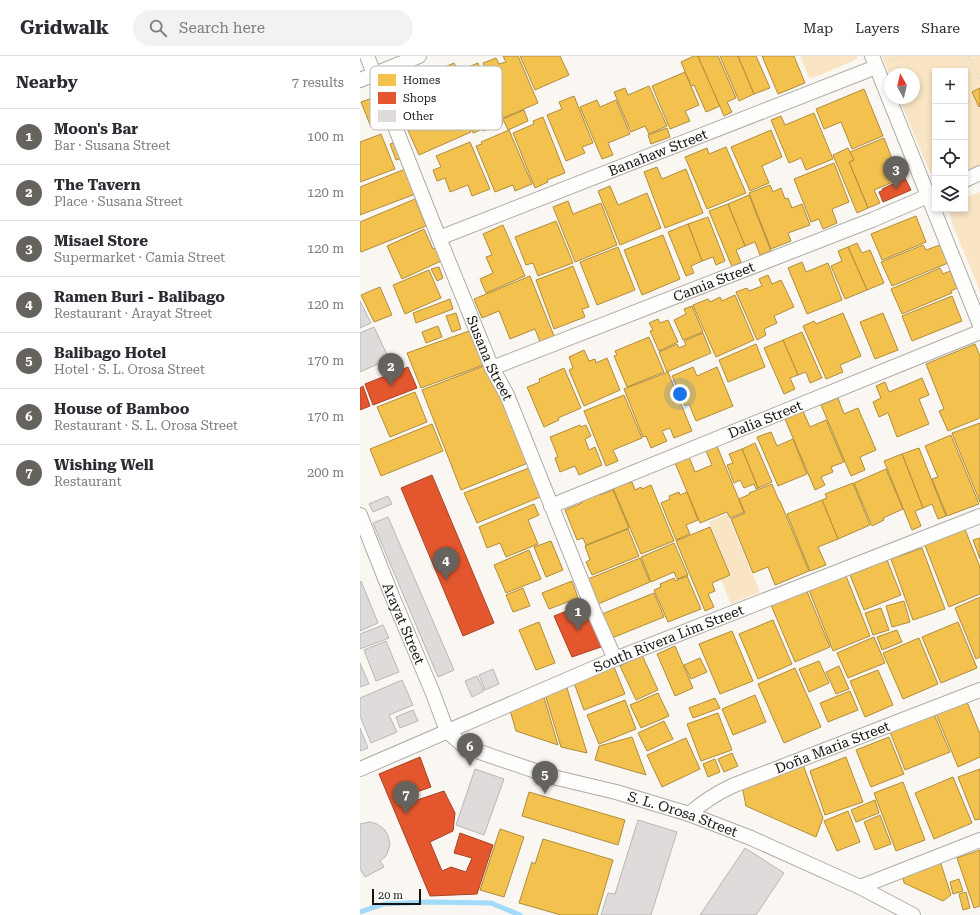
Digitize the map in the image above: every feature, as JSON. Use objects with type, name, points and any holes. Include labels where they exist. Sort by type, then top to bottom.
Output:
[{"type":"street","name":"Susana Street","points":[[367,56],[371,66]]},
{"type":"street","points":[[394,66],[419,56]]},
{"type":"street","points":[[874,62],[932,195]]},
{"type":"street","name":"Banahaw Street","points":[[439,238],[874,62]]},
{"type":"street","points":[[360,80],[370,76]]},
{"type":"street","name":"Susana Street","points":[[396,130],[492,368],[506,395],[614,659]]},
{"type":"street","points":[[968,179],[980,173]]},
{"type":"street","name":"Camia Street","points":[[492,368],[872,220],[932,195]]},
{"type":"street","points":[[938,212],[980,325]]},
{"type":"street","name":"Dalia Street","points":[[551,506],[980,332]]},
{"type":"street","name":"Arayat Street","points":[[360,515],[432,691],[446,731]]},
{"type":"street","name":"South Rivera Lim Street","points":[[360,769],[614,659],[980,516]]},
{"type":"street","name":"Doña Maria Street","points":[[690,814],[715,794],[732,786],[980,690]]},
{"type":"street","name":"S. L. Orosa Street","points":[[446,731],[465,747],[479,752],[553,777],[616,792],[690,814],[751,838],[860,888],[913,915]]},
{"type":"street","points":[[860,888],[980,840]]},
{"type":"path","points":[[969,56],[980,80]]},
{"type":"shaded area","points":[[800,56],[858,56],[853,61],[810,79]]},
{"type":"shaded area","points":[[882,56],[980,56],[980,166],[968,171],[968,68],[932,68],[932,174],[928,168],[901,104],[920,104],[920,68],[887,68]]},
{"type":"shaded area","points":[[980,192],[980,291],[950,215],[950,212],[968,212],[968,197]]},
{"type":"shaded area","points":[[727,514],[760,592],[731,604],[721,579],[731,575],[709,522]]},
{"type":"building: Homes","points":[[503,56],[518,56],[538,103],[503,118],[502,66],[484,66],[483,63],[496,58],[499,64],[506,62]]},
{"type":"building: Homes","points":[[520,56],[560,56],[569,75],[535,90]]},
{"type":"building: Homes","points":[[694,56],[698,56],[720,106],[706,112],[694,85],[691,86],[681,62]]},
{"type":"building: Homes","points":[[698,56],[718,56],[736,98],[727,102],[732,112],[724,116]]},
{"type":"building: Homes","points":[[720,56],[738,56],[754,94],[739,101]]},
{"type":"building: Homes","points":[[738,56],[756,56],[770,88],[754,94]]},
{"type":"building: Homes","points":[[762,56],[794,56],[805,83],[778,94]]},
{"type":"building: Homes","points":[[454,63],[456,66],[447,66]]},
{"type":"building: Homes","points":[[478,63],[479,66],[470,66]]},
{"type":"building: Homes","points":[[685,72],[699,105],[685,111],[690,121],[670,129],[652,86]]},
{"type":"building: Homes","points":[[649,86],[667,126],[649,134],[645,126],[631,132],[614,92],[625,88],[628,95]]},
{"type":"building: Homes","points":[[980,88],[980,106],[979,107],[972,92]]},
{"type":"building: Homes","points":[[864,89],[883,136],[852,149],[841,122],[824,129],[816,109]]},
{"type":"building: Homes","points":[[574,96],[593,143],[582,147],[585,153],[566,161],[547,115],[562,109],[559,102]]},
{"type":"building: Homes","points":[[370,99],[370,124],[361,102]]},
{"type":"building: Homes","points":[[597,100],[600,107],[616,100],[630,134],[608,143],[613,155],[602,159],[580,107]]},
{"type":"building: Homes","points":[[524,110],[528,121],[508,130],[503,119]]},
{"type":"building: Homes","points":[[814,113],[833,159],[806,170],[801,158],[789,163],[771,120],[781,116],[785,125]]},
{"type":"building: Homes","points":[[543,117],[565,173],[547,180],[548,182],[535,188],[513,133],[534,124],[533,121]]},
{"type":"building: Homes","points":[[667,128],[670,137],[651,144],[648,135]]},
{"type":"building: Homes","points":[[408,130],[470,130],[471,132],[419,155]]},
{"type":"building: Homes","points":[[472,130],[481,130],[473,133]]},
{"type":"building: Homes","points":[[509,130],[532,184],[515,191],[513,185],[495,192],[476,146],[482,144],[481,142]]},
{"type":"building: Homes","points":[[771,130],[782,157],[762,166],[769,183],[750,191],[731,147]]},
{"type":"building: Homes","points":[[381,134],[395,169],[360,182],[360,142]]},
{"type":"building: Homes","points":[[884,138],[900,179],[874,190],[880,203],[868,208],[849,162],[854,160],[850,152]]},
{"type":"building: Homes","points":[[400,141],[406,157],[396,160],[390,144]]},
{"type":"building: Homes","points":[[470,142],[490,189],[472,196],[468,185],[450,192],[445,178],[437,181],[433,170],[441,167],[436,156]]},
{"type":"building: Homes","points":[[726,147],[746,193],[707,209],[685,157],[707,148],[709,154]]},
{"type":"building: Homes","points":[[848,148],[854,160],[849,162],[868,208],[857,213],[833,155]]},
{"type":"building: Homes","points":[[834,163],[849,202],[832,209],[837,223],[823,229],[819,219],[811,222],[794,179]]},
{"type":"building: Homes","points":[[657,167],[662,179],[686,169],[703,213],[665,228],[644,172]]},
{"type":"building: Homes","points":[[408,168],[418,193],[360,215],[360,187]]},
{"type":"building: Homes","points":[[770,185],[773,192],[781,188],[785,199],[788,198],[792,208],[802,204],[810,225],[788,233],[791,241],[771,249],[749,193]]},
{"type":"building: Homes","points":[[610,186],[618,205],[647,193],[661,228],[620,245],[598,191]]},
{"type":"building: Homes","points":[[749,195],[771,251],[760,255],[755,242],[745,246],[728,204]]},
{"type":"building: Homes","points":[[415,199],[426,226],[361,252],[360,222]]},
{"type":"building: Homes","points":[[568,201],[573,214],[601,203],[617,245],[575,262],[553,207]]},
{"type":"building: Homes","points":[[728,204],[745,246],[736,250],[741,262],[732,267],[709,211]]},
{"type":"building: Homes","points":[[916,216],[926,242],[882,260],[871,234]]},
{"type":"building: Homes","points":[[708,217],[725,261],[716,265],[713,257],[702,261],[688,224]]},
{"type":"building: Homes","points":[[556,221],[573,263],[538,276],[533,263],[526,265],[515,237]]},
{"type":"building: Homes","points":[[688,224],[702,261],[691,266],[694,273],[686,276],[668,232]]},
{"type":"building: Homes","points":[[503,225],[525,276],[486,293],[480,279],[493,273],[486,257],[492,255],[483,234]]},
{"type":"building: Homes","points":[[424,229],[433,249],[436,248],[441,261],[402,279],[387,246]]},
{"type":"building: Homes","points":[[663,235],[680,279],[642,295],[624,250]]},
{"type":"building: Homes","points":[[857,243],[862,253],[870,250],[884,283],[867,290],[848,247]]},
{"type":"building: Homes","points":[[923,245],[926,250],[940,245],[948,263],[892,286],[881,262]]},
{"type":"building: Homes","points":[[618,247],[635,290],[597,305],[580,262]]},
{"type":"building: Homes","points":[[848,247],[867,290],[845,299],[831,266],[842,261],[838,251]]},
{"type":"building: Homes","points":[[802,262],[806,272],[828,263],[842,300],[807,314],[788,268]]},
{"type":"building: Homes","points":[[573,266],[589,307],[582,309],[585,317],[554,329],[536,280]]},
{"type":"building: Homes","points":[[439,267],[443,278],[437,281],[431,269]]},
{"type":"building: Homes","points":[[940,268],[943,274],[950,271],[957,288],[951,291],[952,293],[902,314],[891,289]]},
{"type":"building: Homes","points":[[429,270],[441,298],[405,314],[393,285]]},
{"type":"building: Homes","points":[[768,275],[772,284],[781,280],[794,307],[774,316],[777,323],[764,329],[766,335],[757,340],[736,292],[747,288],[749,291],[762,286],[759,279]]},
{"type":"building: Homes","points":[[530,276],[554,336],[540,342],[535,329],[510,339],[499,311],[482,318],[474,299]]},
{"type":"building: Homes","points":[[380,287],[392,315],[374,322],[361,295]]},
{"type":"building: Homes","points":[[735,295],[754,340],[716,357],[693,305],[708,299],[710,302],[720,297],[722,301]]},
{"type":"building: Homes","points":[[952,296],[962,321],[912,341],[902,316]]},
{"type":"building: Homes","points":[[450,299],[453,309],[416,323],[413,313]]},
{"type":"building: Homes","points":[[692,306],[703,332],[683,340],[674,320],[686,314],[684,309]]},
{"type":"building: Homes","points":[[456,313],[461,329],[452,332],[446,316]]},
{"type":"building: Homes","points":[[843,313],[861,356],[840,365],[843,372],[826,379],[803,326],[814,321],[816,324]]},
{"type":"building: Homes","points":[[883,313],[898,350],[875,359],[860,322]]},
{"type":"building: Homes","points":[[658,319],[660,323],[668,320],[678,342],[659,351],[650,331],[653,330],[649,323]]},
{"type":"building: Homes","points":[[438,326],[442,337],[426,343],[422,332]]},
{"type":"building: Homes","points":[[472,330],[486,364],[421,388],[407,353]]},
{"type":"building: Homes","points":[[802,332],[822,378],[810,383],[806,372],[798,375],[783,340]]},
{"type":"building: Homes","points":[[703,333],[711,353],[667,372],[659,352],[677,344],[679,348],[686,345],[684,341]]},
{"type":"building: Homes","points":[[649,337],[664,372],[627,387],[614,356],[617,355],[615,351]]},
{"type":"building: Homes","points":[[783,340],[798,375],[790,378],[795,389],[784,394],[764,348]]},
{"type":"building: Homes","points":[[756,344],[765,367],[728,382],[719,360]]},
{"type":"building: Homes","points":[[975,344],[980,356],[980,418],[948,431],[939,411],[944,409],[926,364]]},
{"type":"building: Homes","points":[[584,350],[589,361],[595,359],[596,363],[607,358],[620,390],[584,406],[569,370],[573,368],[569,357]]},
{"type":"building: Homes","points":[[489,364],[528,463],[461,490],[422,390]]},
{"type":"building: Homes","points":[[693,367],[697,376],[717,367],[733,406],[696,421],[689,404],[685,406],[672,376]]},
{"type":"building: Homes","points":[[564,368],[581,408],[558,418],[559,420],[544,427],[527,387],[540,382],[539,379]]},
{"type":"building: Homes","points":[[668,372],[692,431],[674,438],[670,428],[662,431],[667,441],[651,448],[646,436],[643,437],[624,389]]},
{"type":"building: Homes","points":[[922,378],[929,395],[919,399],[929,424],[897,437],[888,413],[879,417],[873,402],[881,398],[876,386],[885,382],[889,392]]},
{"type":"building: Homes","points":[[415,392],[427,422],[390,437],[377,407]]},
{"type":"building: Homes","points":[[624,395],[642,438],[613,450],[618,461],[606,466],[584,411]]},
{"type":"building: Homes","points":[[838,398],[844,414],[858,408],[876,450],[860,457],[865,470],[851,476],[821,405]]},
{"type":"building: Homes","points":[[803,411],[810,427],[826,420],[844,462],[831,467],[833,472],[821,477],[825,485],[815,490],[785,419]]},
{"type":"building: Homes","points":[[980,423],[980,502],[952,433]]},
{"type":"building: Homes","points":[[432,424],[443,451],[381,476],[370,449]]},
{"type":"building: Homes","points":[[580,425],[581,427],[586,425],[591,436],[585,439],[589,450],[595,447],[602,465],[579,475],[575,466],[560,472],[555,458],[558,457],[550,437]]},
{"type":"building: Homes","points":[[771,432],[777,446],[793,439],[807,474],[778,486],[757,437]]},
{"type":"building: Homes","points":[[951,435],[979,504],[947,516],[932,479],[938,477],[925,446]]},
{"type":"building: Homes","points":[[755,443],[772,482],[758,488],[742,449]]},
{"type":"building: Homes","points":[[717,446],[744,512],[730,518],[727,512],[700,523],[675,463],[689,457],[695,472],[712,465],[706,451]]},
{"type":"building: Homes","points":[[919,448],[946,516],[938,519],[932,504],[923,508],[902,454]]},
{"type":"building: Homes","points":[[742,449],[758,488],[756,489],[754,484],[744,488],[740,480],[734,483],[727,465],[733,463],[729,454]]},
{"type":"building: Homes","points":[[902,454],[923,508],[915,511],[921,526],[912,530],[884,461]]},
{"type":"building: Homes","points":[[529,468],[540,497],[477,523],[464,493]]},
{"type":"building: Homes","points":[[886,469],[903,509],[883,518],[884,520],[872,526],[854,483]]},
{"type":"building: Homes","points":[[628,482],[632,482],[635,490],[651,485],[674,541],[641,554],[613,488]]},
{"type":"building: Homes","points":[[853,483],[870,525],[838,539],[822,500],[827,498],[825,494]]},
{"type":"building: Homes","points":[[772,484],[809,571],[775,585],[768,567],[753,573],[731,519],[745,513],[739,499],[750,494],[749,493]]},
{"type":"building: Homes","points":[[613,490],[629,528],[586,545],[583,538],[577,540],[565,510],[582,503],[581,500],[599,493],[600,495]]},
{"type":"building: Homes","points":[[679,492],[680,495],[687,492],[698,520],[686,525],[690,534],[676,540],[661,503],[670,499],[669,496]]},
{"type":"building: Homes","points":[[822,500],[838,539],[818,547],[826,565],[810,571],[787,514]]},
{"type":"building: Homes","points":[[534,504],[539,515],[528,520],[538,544],[506,557],[500,543],[487,548],[479,527]]},
{"type":"building: Homes","points":[[710,527],[730,575],[712,583],[715,591],[708,594],[714,607],[705,611],[676,541]]},
{"type":"building: Homes","points":[[964,527],[980,567],[980,594],[949,607],[924,543]]},
{"type":"building: Homes","points":[[628,529],[639,556],[592,575],[586,562],[590,560],[585,546]]},
{"type":"building: Homes","points":[[980,538],[980,559],[973,540]]},
{"type":"building: Homes","points":[[551,541],[563,570],[546,577],[534,547]]},
{"type":"building: Homes","points":[[674,543],[688,575],[677,579],[674,572],[651,582],[641,557]]},
{"type":"building: Homes","points":[[922,548],[945,609],[913,620],[891,559]]},
{"type":"building: Homes","points":[[529,550],[541,579],[506,593],[494,565]]},
{"type":"building: Homes","points":[[640,558],[650,582],[598,604],[588,579]]},
{"type":"building: Homes","points":[[887,560],[901,595],[864,610],[850,575]]},
{"type":"building: Homes","points":[[687,576],[701,609],[668,622],[654,590],[661,587],[660,584],[674,578],[675,581]]},
{"type":"building: Homes","points":[[846,576],[870,636],[833,651],[809,590]]},
{"type":"building: Homes","points":[[572,581],[578,598],[549,609],[542,593]]},
{"type":"building: Homes","points":[[523,588],[530,606],[513,612],[506,595]]},
{"type":"building: Homes","points":[[806,589],[830,647],[795,662],[771,605]]},
{"type":"building: Homes","points":[[654,593],[664,617],[612,638],[602,614]]},
{"type":"building: Homes","points":[[980,597],[980,657],[976,659],[955,608]]},
{"type":"building: Homes","points":[[904,601],[910,622],[892,627],[886,606]]},
{"type":"building: Homes","points":[[881,608],[889,630],[873,635],[865,613]]},
{"type":"building: Homes","points":[[773,620],[792,664],[758,679],[739,634]]},
{"type":"building: Homes","points":[[539,622],[555,663],[536,670],[519,630]]},
{"type":"building: Homes","points":[[958,622],[977,668],[941,683],[922,637]]},
{"type":"building: Homes","points":[[897,630],[902,642],[882,650],[877,637]]},
{"type":"building: Homes","points":[[732,631],[753,681],[720,694],[699,644]]},
{"type":"building: Homes","points":[[874,637],[885,663],[848,678],[837,653]]},
{"type":"building: Homes","points":[[919,638],[938,684],[903,699],[883,653]]},
{"type":"building: Homes","points":[[675,646],[693,688],[675,696],[657,654]]},
{"type":"building: Homes","points":[[642,655],[658,690],[636,700],[620,666]]},
{"type":"building: Homes","points":[[700,658],[707,672],[691,679],[684,665]]},
{"type":"building: Homes","points":[[819,661],[829,683],[809,692],[799,669]]},
{"type":"building: Homes","points":[[839,666],[849,689],[836,694],[826,672]]},
{"type":"building: Homes","points":[[614,667],[625,694],[584,710],[574,683]]},
{"type":"building: Homes","points":[[795,668],[821,727],[784,743],[758,684]]},
{"type":"building: Homes","points":[[878,670],[893,705],[865,717],[850,681]]},
{"type":"building: Homes","points":[[567,688],[587,753],[561,747],[545,694]]},
{"type":"building: Homes","points":[[850,691],[858,710],[828,722],[820,703]]},
{"type":"building: Homes","points":[[658,693],[669,716],[641,728],[630,705]]},
{"type":"building: Homes","points":[[755,695],[766,722],[733,735],[722,709]]},
{"type":"building: Homes","points":[[544,697],[558,745],[516,731],[510,710]]},
{"type":"building: Homes","points":[[965,697],[980,734],[980,757],[958,767],[934,709]]},
{"type":"building: Homes","points":[[715,698],[720,708],[693,718],[689,708]]},
{"type":"building: Homes","points":[[625,700],[636,729],[599,744],[587,715]]},
{"type":"building: Homes","points":[[718,713],[732,750],[701,761],[687,724]]},
{"type":"building: Homes","points":[[934,714],[950,752],[905,770],[890,732]]},
{"type":"building: Homes","points":[[664,721],[673,739],[647,751],[638,733]]},
{"type":"building: Homes","points":[[632,737],[646,775],[595,760],[599,746]]},
{"type":"building: Homes","points":[[889,737],[904,774],[871,787],[856,750]]},
{"type":"building: Homes","points":[[686,738],[700,769],[662,787],[647,755]]},
{"type":"building: Homes","points":[[732,753],[738,766],[724,772],[718,759]]},
{"type":"building: Homes","points":[[846,757],[863,802],[825,815],[810,771]]},
{"type":"building: Homes","points":[[715,759],[720,772],[708,777],[703,764]]},
{"type":"building: Homes","points":[[802,762],[823,818],[816,837],[746,806],[742,786]]},
{"type":"building: Homes","points":[[980,769],[980,819],[975,820],[958,777]]},
{"type":"building: Homes","points":[[953,777],[972,823],[934,839],[915,793]]},
{"type":"building: Homes","points":[[903,782],[925,840],[896,851],[874,793]]},
{"type":"building: Homes","points":[[529,792],[625,820],[618,845],[522,816]]},
{"type":"building: Homes","points":[[875,800],[879,813],[856,822],[851,810]]},
{"type":"building: Homes","points":[[848,811],[860,842],[837,851],[824,821]]},
{"type":"building: Homes","points":[[880,815],[891,844],[875,850],[864,822]]},
{"type":"building: Homes","points":[[500,829],[524,837],[504,897],[480,890]]},
{"type":"building: Homes","points":[[543,839],[613,860],[597,915],[561,915],[519,903],[532,862],[535,864]]},
{"type":"building: Homes","points":[[980,850],[980,906],[974,908],[957,858]]},
{"type":"building: Homes","points":[[940,861],[951,895],[943,901],[904,883],[902,872]]},
{"type":"building: Homes","points":[[959,879],[963,891],[953,894],[950,882]]},
{"type":"building: Homes","points":[[966,892],[970,908],[963,910],[959,894]]},
{"type":"building: Shops","points":[[905,178],[911,190],[883,202],[879,192],[883,190],[882,189]]},
{"type":"building: Shops","points":[[408,367],[417,388],[373,405],[365,384]]},
{"type":"building: Shops","points":[[363,386],[370,406],[360,410],[360,388]]},
{"type":"building: Shops","points":[[432,475],[494,623],[463,636],[401,488]]},
{"type":"building: Shops","points":[[584,604],[601,647],[572,657],[554,616]]},
{"type":"building: Shops","points":[[420,757],[431,787],[411,794],[414,801],[444,791],[455,813],[453,831],[430,842],[442,871],[451,867],[466,872],[472,858],[454,853],[460,833],[493,845],[477,894],[430,896],[379,774]]},
{"type":"building: Other","points":[[360,301],[371,323],[360,328]]},
{"type":"building: Other","points":[[374,327],[389,359],[360,372],[360,333]]},
{"type":"building: Other","points":[[388,496],[392,504],[373,512],[369,504]]},
{"type":"building: Other","points":[[388,517],[454,670],[438,677],[373,523]]},
{"type":"building: Other","points":[[361,581],[378,623],[360,631],[360,582]]},
{"type":"building: Other","points":[[383,625],[389,638],[360,649],[360,634]]},
{"type":"building: Other","points":[[386,641],[399,672],[376,681],[364,650]]},
{"type":"building: Other","points":[[360,663],[369,684],[360,687]]},
{"type":"building: Other","points":[[493,669],[499,684],[485,690],[479,675]]},
{"type":"building: Other","points":[[477,676],[484,691],[472,697],[465,681]]},
{"type":"building: Other","points":[[402,680],[413,705],[389,715],[397,732],[371,743],[360,716],[360,698]]},
{"type":"building: Other","points":[[413,710],[418,721],[400,728],[396,717]]},
{"type":"building: Other","points":[[360,728],[368,748],[360,751]]},
{"type":"building: Other","points":[[475,769],[504,779],[484,835],[456,825]]},
{"type":"building: Other","points":[[638,820],[677,832],[651,915],[601,915],[608,893],[615,894]]},
{"type":"building: Other","points":[[370,822],[377,824],[385,830],[390,844],[386,856],[380,861],[384,867],[365,877],[360,869],[360,824]]},
{"type":"building: Other","points":[[745,848],[784,873],[756,915],[700,915]]},
{"type":"waterway","points":[[360,912],[384,904],[428,902],[491,903],[520,915]]},
{"type":"place","name":"Misael Store","points":[[896,189]]},
{"type":"place","name":"The Tavern","points":[[391,386]]},
{"type":"place","name":"Ramen Buri - Balibago","points":[[446,580]]},
{"type":"place","name":"Moon's Bar","points":[[578,631]]},
{"type":"place","name":"House of Bamboo","points":[[470,766]]},
{"type":"place","name":"Balibago Hotel","points":[[545,794]]},
{"type":"place","name":"Wishing Well","points":[[406,814]]}]
